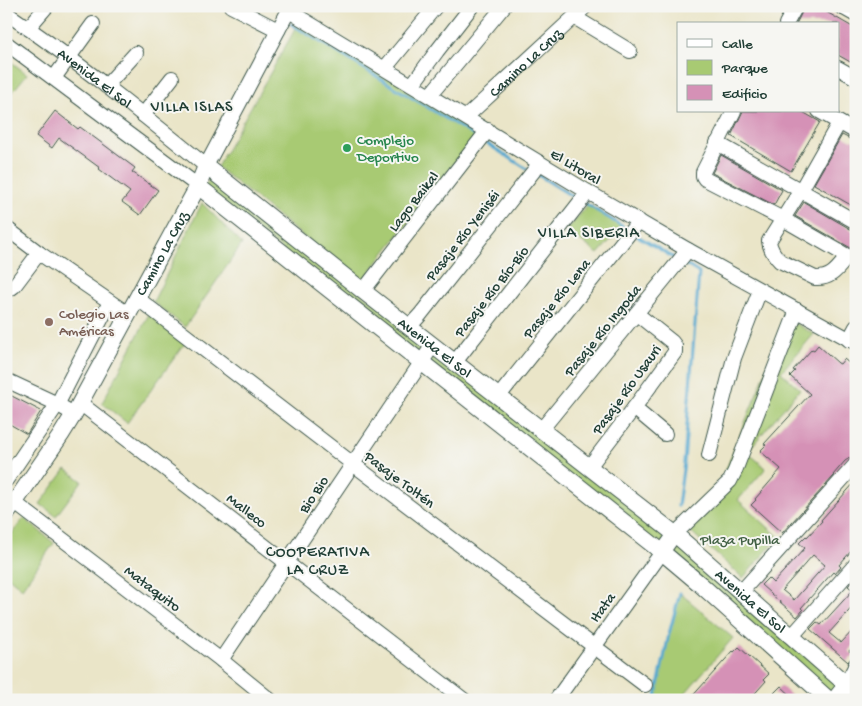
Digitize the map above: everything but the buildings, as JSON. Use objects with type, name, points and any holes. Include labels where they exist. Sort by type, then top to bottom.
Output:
[{"type":"main road","name":"Camino La Cruz","points":[[11,509],[77,408],[198,186],[206,166]]},
{"type":"main road","name":"Avenida El Sol","points":[[206,166],[675,534],[851,689]]},
{"type":"main road","name":"Avenida El Sol","points":[[198,186],[662,552],[829,700]]},
{"type":"street","points":[[28,28],[47,6]]},
{"type":"street","points":[[231,6],[278,30]]},
{"type":"street","points":[[385,68],[436,6]]},
{"type":"street","points":[[412,85],[472,6]]},
{"type":"street","points":[[430,95],[504,6]]},
{"type":"street","name":"Camino La Cruz","points":[[466,117],[586,6]]},
{"type":"street","points":[[787,22],[796,6]]},
{"type":"street","points":[[840,6],[856,15]]},
{"type":"street","name":"Camino La Cruz","points":[[206,166],[290,8]]},
{"type":"street","name":"El Litoral","points":[[290,8],[588,192],[852,342]]},
{"type":"street","name":"Avenida El Sol","points":[[6,13],[106,86],[206,166]]},
{"type":"street","points":[[574,17],[630,51]]},
{"type":"street","points":[[54,78],[93,24]]},
{"type":"street","name":"Avenida El Sol","points":[[6,42],[198,186]]},
{"type":"street","points":[[106,86],[136,53]]},
{"type":"street","points":[[840,69],[856,78]]},
{"type":"street","points":[[143,115],[172,78]]},
{"type":"street","points":[[734,112],[703,172],[703,176],[705,179],[783,219],[852,258],[830,276],[815,278],[775,256],[769,241],[783,219],[801,190],[839,123]]},
{"type":"street","points":[[821,112],[856,132]]},
{"type":"street","name":"Lago Baikal","points":[[363,291],[488,130]]},
{"type":"street","points":[[718,143],[856,222]]},
{"type":"street","name":"Pasaje Río Yeniséi","points":[[409,327],[540,163]]},
{"type":"street","name":"Pasaje Río Bío-Bío","points":[[455,362],[588,192]]},
{"type":"street","name":"Pasaje Río Lena","points":[[499,396],[639,221]]},
{"type":"street","points":[[6,228],[128,314]]},
{"type":"street","name":"Pasaje Río Ingoda","points":[[542,430],[688,250]]},
{"type":"street","points":[[6,289],[14,286],[39,252]]},
{"type":"street","points":[[709,455],[734,358],[760,290]]},
{"type":"street","name":"Pasaje Toltén","points":[[137,298],[645,685]]},
{"type":"street","points":[[6,480],[58,405],[110,302]]},
{"type":"street","name":"Itata","points":[[556,700],[675,534],[730,481],[797,310]]},
{"type":"street","name":"Pasaje Río Usauri","points":[[589,467],[675,352],[675,346],[672,342],[637,314]]},
{"type":"street","points":[[852,342],[856,327]]},
{"type":"street","name":"Bio Bio","points":[[221,660],[433,345]]},
{"type":"street","name":"Malleco","points":[[6,380],[58,405],[77,408],[287,562],[464,700]]},
{"type":"street","points":[[634,408],[665,434]]},
{"type":"street","points":[[741,592],[856,464]]},
{"type":"street","name":"Mataquito","points":[[11,509],[221,660],[270,700]]},
{"type":"street","points":[[792,636],[856,564]]},
{"type":"street","points":[[833,700],[851,689],[852,672],[856,665]]},
{"type":"green space","name":"Complejo Deportivo","points":[[298,24],[481,129],[361,283],[217,167]]},
{"type":"green space","points":[[6,58],[27,74],[6,100]]},
{"type":"green space","points":[[211,177],[664,526],[856,700],[837,700],[205,187]]},
{"type":"green space","points":[[202,203],[242,244],[185,327],[153,302]]},
{"type":"green space","points":[[588,205],[623,226],[598,254],[567,230]]},
{"type":"green space","points":[[149,314],[186,342],[127,423],[102,403]]},
{"type":"green space","name":"Plaza Pupilla","points":[[787,319],[814,334],[781,372],[800,389],[747,452],[766,468],[738,500],[779,537],[743,578],[689,530],[716,494]]},
{"type":"green space","points":[[66,469],[82,481],[56,516],[40,504]]},
{"type":"green space","points":[[24,518],[54,543],[22,588],[6,575],[6,541]]},
{"type":"green space","points":[[680,593],[733,638],[679,700],[655,700],[669,634]]},
{"type":"waterway","points":[[291,24],[476,137]]},
{"type":"waterway","points":[[486,143],[527,169]]},
{"type":"waterway","points":[[538,175],[575,198]]},
{"type":"waterway","points":[[586,204],[625,228]]},
{"type":"waterway","points":[[636,235],[674,258]]},
{"type":"waterway","points":[[678,506],[684,462],[699,273],[685,264]]},
{"type":"waterway","points":[[655,700],[680,593]]},
{"type":"place","name":"Complejo Deportivo","points":[[347,148]]},
{"type":"place","name":"Colegio Las Américas","points":[[49,322]]},
{"type":"district","name":"VILLA ISLAS","points":[[192,105]]},
{"type":"district","name":"VILLA SIBERIA","points":[[589,231]]},
{"type":"district","name":"COOPERATIVA LA CRUZ","points":[[318,559]]}]
